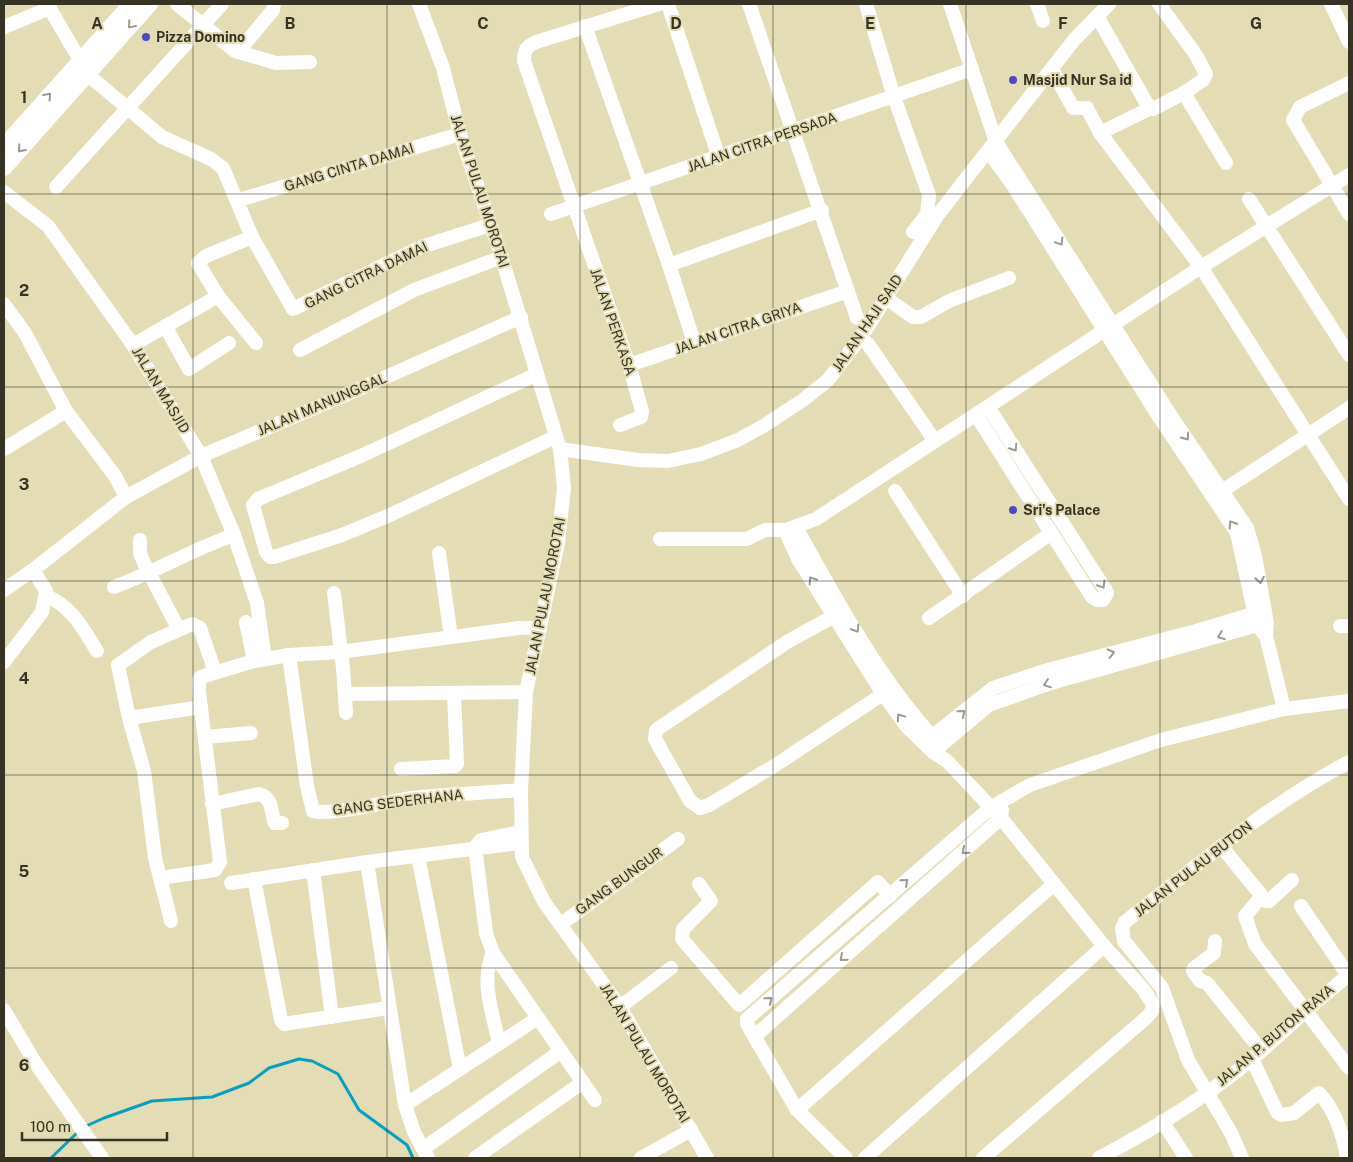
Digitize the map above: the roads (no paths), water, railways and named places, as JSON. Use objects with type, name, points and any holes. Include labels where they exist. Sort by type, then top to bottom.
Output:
[{"type":"main road","points":[[4,168],[131,4]]},
{"type":"main road","points":[[4,142],[150,4]]},
{"type":"street","points":[[177,4],[204,24],[229,47],[238,52],[276,63],[310,62]]},
{"type":"street","points":[[56,187],[222,4]]},
{"type":"street","points":[[238,52],[273,10],[274,4]]},
{"type":"street","name":"JALAN PULAU MOROTAI","points":[[419,4],[443,68],[460,134],[521,317],[558,443],[564,488],[558,543],[526,692],[521,790],[520,838],[522,857],[544,902],[620,1007],[707,1158]]},
{"type":"street","points":[[659,4],[585,26],[694,342]]},
{"type":"street","points":[[668,4],[719,158]]},
{"type":"street","points":[[750,4],[793,132],[822,210],[857,318]]},
{"type":"street","points":[[866,4],[894,97],[930,200],[927,214],[913,232]]},
{"type":"street","points":[[950,4],[985,102],[995,143],[1011,182],[1173,419],[1218,493],[1237,533],[1284,709]]},
{"type":"street","points":[[1037,4],[1043,21]]},
{"type":"street","name":"JALAN HAJI SAID","points":[[558,443],[638,460],[668,461],[701,454],[738,440],[803,400],[828,380],[863,334],[937,216],[1052,68],[1109,4]]},
{"type":"street","points":[[1100,133],[1184,93],[1206,77],[1196,55],[1159,4]]},
{"type":"street","points":[[1331,4],[1349,42]]},
{"type":"street","points":[[4,27],[48,6],[84,67],[127,110],[162,137],[219,164],[223,168],[239,200],[252,237],[206,256],[198,263],[218,296],[256,343]]},
{"type":"street","points":[[1097,16],[1140,94],[1152,108]]},
{"type":"street","name":"JALAN PERKASA","points":[[585,26],[536,42],[527,47],[524,60],[629,365],[642,411],[641,417],[635,421],[620,425]]},
{"type":"street","points":[[1052,68],[1073,108],[1087,108],[1100,133],[1201,267],[1349,499]]},
{"type":"street","name":"JALAN CITRA PERSADA","points":[[551,214],[719,158],[972,69]]},
{"type":"street","points":[[1349,83],[1300,107],[1293,120],[1349,214]]},
{"type":"street","points":[[1184,93],[1226,163]]},
{"type":"street","name":"GANG CINTA DAMAI","points":[[239,200],[460,134]]},
{"type":"street","points":[[660,539],[747,539],[765,530],[790,528],[816,519],[1201,267],[1330,185],[1349,175]]},
{"type":"street","name":"JALAN MASJID","points":[[4,192],[48,226],[133,345],[201,456],[234,535],[257,603],[260,660]]},
{"type":"street","points":[[1250,199],[1349,355]]},
{"type":"street","points":[[669,265],[822,210]]},
{"type":"street","name":"GANG CITRA DAMAI","points":[[252,237],[291,306],[296,309],[398,257],[490,225]]},
{"type":"street","points":[[300,350],[414,290],[502,256]]},
{"type":"street","points":[[886,298],[913,317],[921,317],[949,302],[1009,278]]},
{"type":"street","name":"JALAN CITRA GRIYA","points":[[629,365],[848,291]]},
{"type":"street","points":[[133,345],[218,296]]},
{"type":"street","points":[[4,304],[25,333],[66,411],[115,476],[126,497]]},
{"type":"street","name":"JALAN MANUNGGAL","points":[[4,590],[33,570],[126,497],[201,456],[242,437],[333,401],[521,317]]},
{"type":"street","points":[[165,326],[189,369],[229,343]]},
{"type":"street","points":[[868,344],[934,441]]},
{"type":"street","points":[[537,374],[363,455],[258,499],[253,505],[266,552],[270,557],[274,557],[342,535],[558,443]]},
{"type":"street","points":[[1218,493],[1349,408]]},
{"type":"street","points":[[4,449],[66,411]]},
{"type":"street","points":[[982,411],[1106,592],[1103,600],[1097,600],[1092,597],[1050,534],[982,411]]},
{"type":"street","points":[[895,491],[963,596]]},
{"type":"street","points":[[790,528],[798,559],[883,694],[907,727],[933,745]]},
{"type":"street","points":[[790,528],[933,745],[947,761],[996,805],[1001,818],[1104,946],[1149,996],[1153,1004],[1152,1011],[983,1158]]},
{"type":"street","points":[[929,618],[1050,534]]},
{"type":"street","points":[[114,587],[150,574],[218,540],[234,535]]},
{"type":"street","points":[[140,540],[140,553],[178,628]]},
{"type":"street","points":[[439,553],[451,637]]},
{"type":"street","points":[[4,662],[42,612],[46,596],[43,584],[33,570]]},
{"type":"street","points":[[334,593],[346,694],[346,713]]},
{"type":"street","points":[[46,596],[56,600],[72,614],[97,651]]},
{"type":"street","points":[[834,616],[787,642],[656,730],[655,739],[690,800],[700,808],[709,805],[774,766],[883,694]]},
{"type":"street","points":[[933,745],[992,688],[1044,671],[1196,631],[1262,621]]},
{"type":"street","points":[[246,622],[260,660]]},
{"type":"street","points":[[171,921],[155,858],[144,771],[129,718],[118,665],[151,642],[178,628],[192,624],[200,628],[215,672]]},
{"type":"street","points":[[160,878],[215,870],[219,867],[199,680],[205,675],[260,660],[289,655],[340,652],[451,637],[540,628]]},
{"type":"street","name":"GANG SEDERHANA","points":[[289,655],[305,770],[313,811],[330,811],[408,798],[521,790]]},
{"type":"street","points":[[346,694],[526,692]]},
{"type":"street","points":[[401,769],[455,766],[458,764],[454,694]]},
{"type":"street","points":[[747,1019],[996,805],[1030,785],[1068,770],[1162,740],[1284,709],[1349,701]]},
{"type":"street","points":[[129,718],[201,707]]},
{"type":"street","points":[[205,737],[251,733]]},
{"type":"street","name":"JALAN PULAU BUTON","points":[[1206,1093],[1188,1060],[1162,988],[1124,941],[1121,932],[1125,922],[1221,846],[1284,800],[1349,762]]},
{"type":"street","points":[[212,804],[259,794],[264,795],[269,800],[275,823],[282,823]]},
{"type":"street","points":[[755,1036],[1001,818]]},
{"type":"street","points":[[231,883],[475,847],[484,848],[520,838]]},
{"type":"street","name":"GANG BUNGUR","points":[[560,924],[678,839]]},
{"type":"street","points":[[1221,846],[1262,897],[1269,902],[1292,880]]},
{"type":"street","points":[[475,847],[486,933],[493,953],[595,1100]]},
{"type":"street","points":[[418,856],[460,1069]]},
{"type":"street","points":[[367,862],[388,1008],[405,1105],[414,1132],[425,1154],[561,1051]]},
{"type":"street","points":[[313,870],[332,1017]]},
{"type":"street","points":[[254,879],[281,1020],[286,1025],[388,1008]]},
{"type":"street","points":[[739,1005],[878,882],[890,896]]},
{"type":"street","points":[[699,884],[711,901],[683,930],[681,934],[682,939],[739,1005],[747,1019],[747,1024],[797,1110],[846,1158]]},
{"type":"street","points":[[797,1110],[1054,884]]},
{"type":"street","points":[[1262,897],[1246,916],[1255,944],[1307,1010],[1349,1068]]},
{"type":"street","points":[[1302,906],[1349,975]]},
{"type":"street","points":[[1215,941],[1214,953],[1194,968],[1193,971],[1200,981],[1207,983],[1256,1055],[1277,1112],[1281,1115],[1294,1114],[1319,1093],[1328,1102],[1343,1132],[1347,1158]]},
{"type":"street","points":[[865,1158],[1104,946]]},
{"type":"street","points":[[493,953],[488,964],[487,981],[499,1043]]},
{"type":"street","points":[[620,1007],[671,968]]},
{"type":"street","name":"JALAN P. BUTON RAYA","points":[[1099,1158],[1162,1122],[1206,1093],[1256,1055],[1349,975]]},
{"type":"street","points":[[4,1010],[36,1064],[102,1158]]},
{"type":"street","points":[[405,1105],[538,1018]]},
{"type":"street","points":[[474,1158],[583,1082]]},
{"type":"street","points":[[1206,1093],[1231,1133],[1242,1158]]},
{"type":"street","points":[[1162,1122],[1186,1158]]},
{"type":"street","points":[[641,1158],[692,1130]]},
{"type":"waterway","points":[[84,1127],[152,1101],[212,1097],[249,1083],[269,1068],[299,1059],[312,1061],[338,1074],[359,1110],[407,1145],[413,1158]]},
{"type":"waterway","points":[[51,1158],[79,1131]]},
{"type":"place","name":"Pizza Domino","points":[[146,37]]},
{"type":"place","name":"Masjid Nur Sa id","points":[[1013,80]]},
{"type":"place","name":"Sri's Palace","points":[[1013,510]]}]
